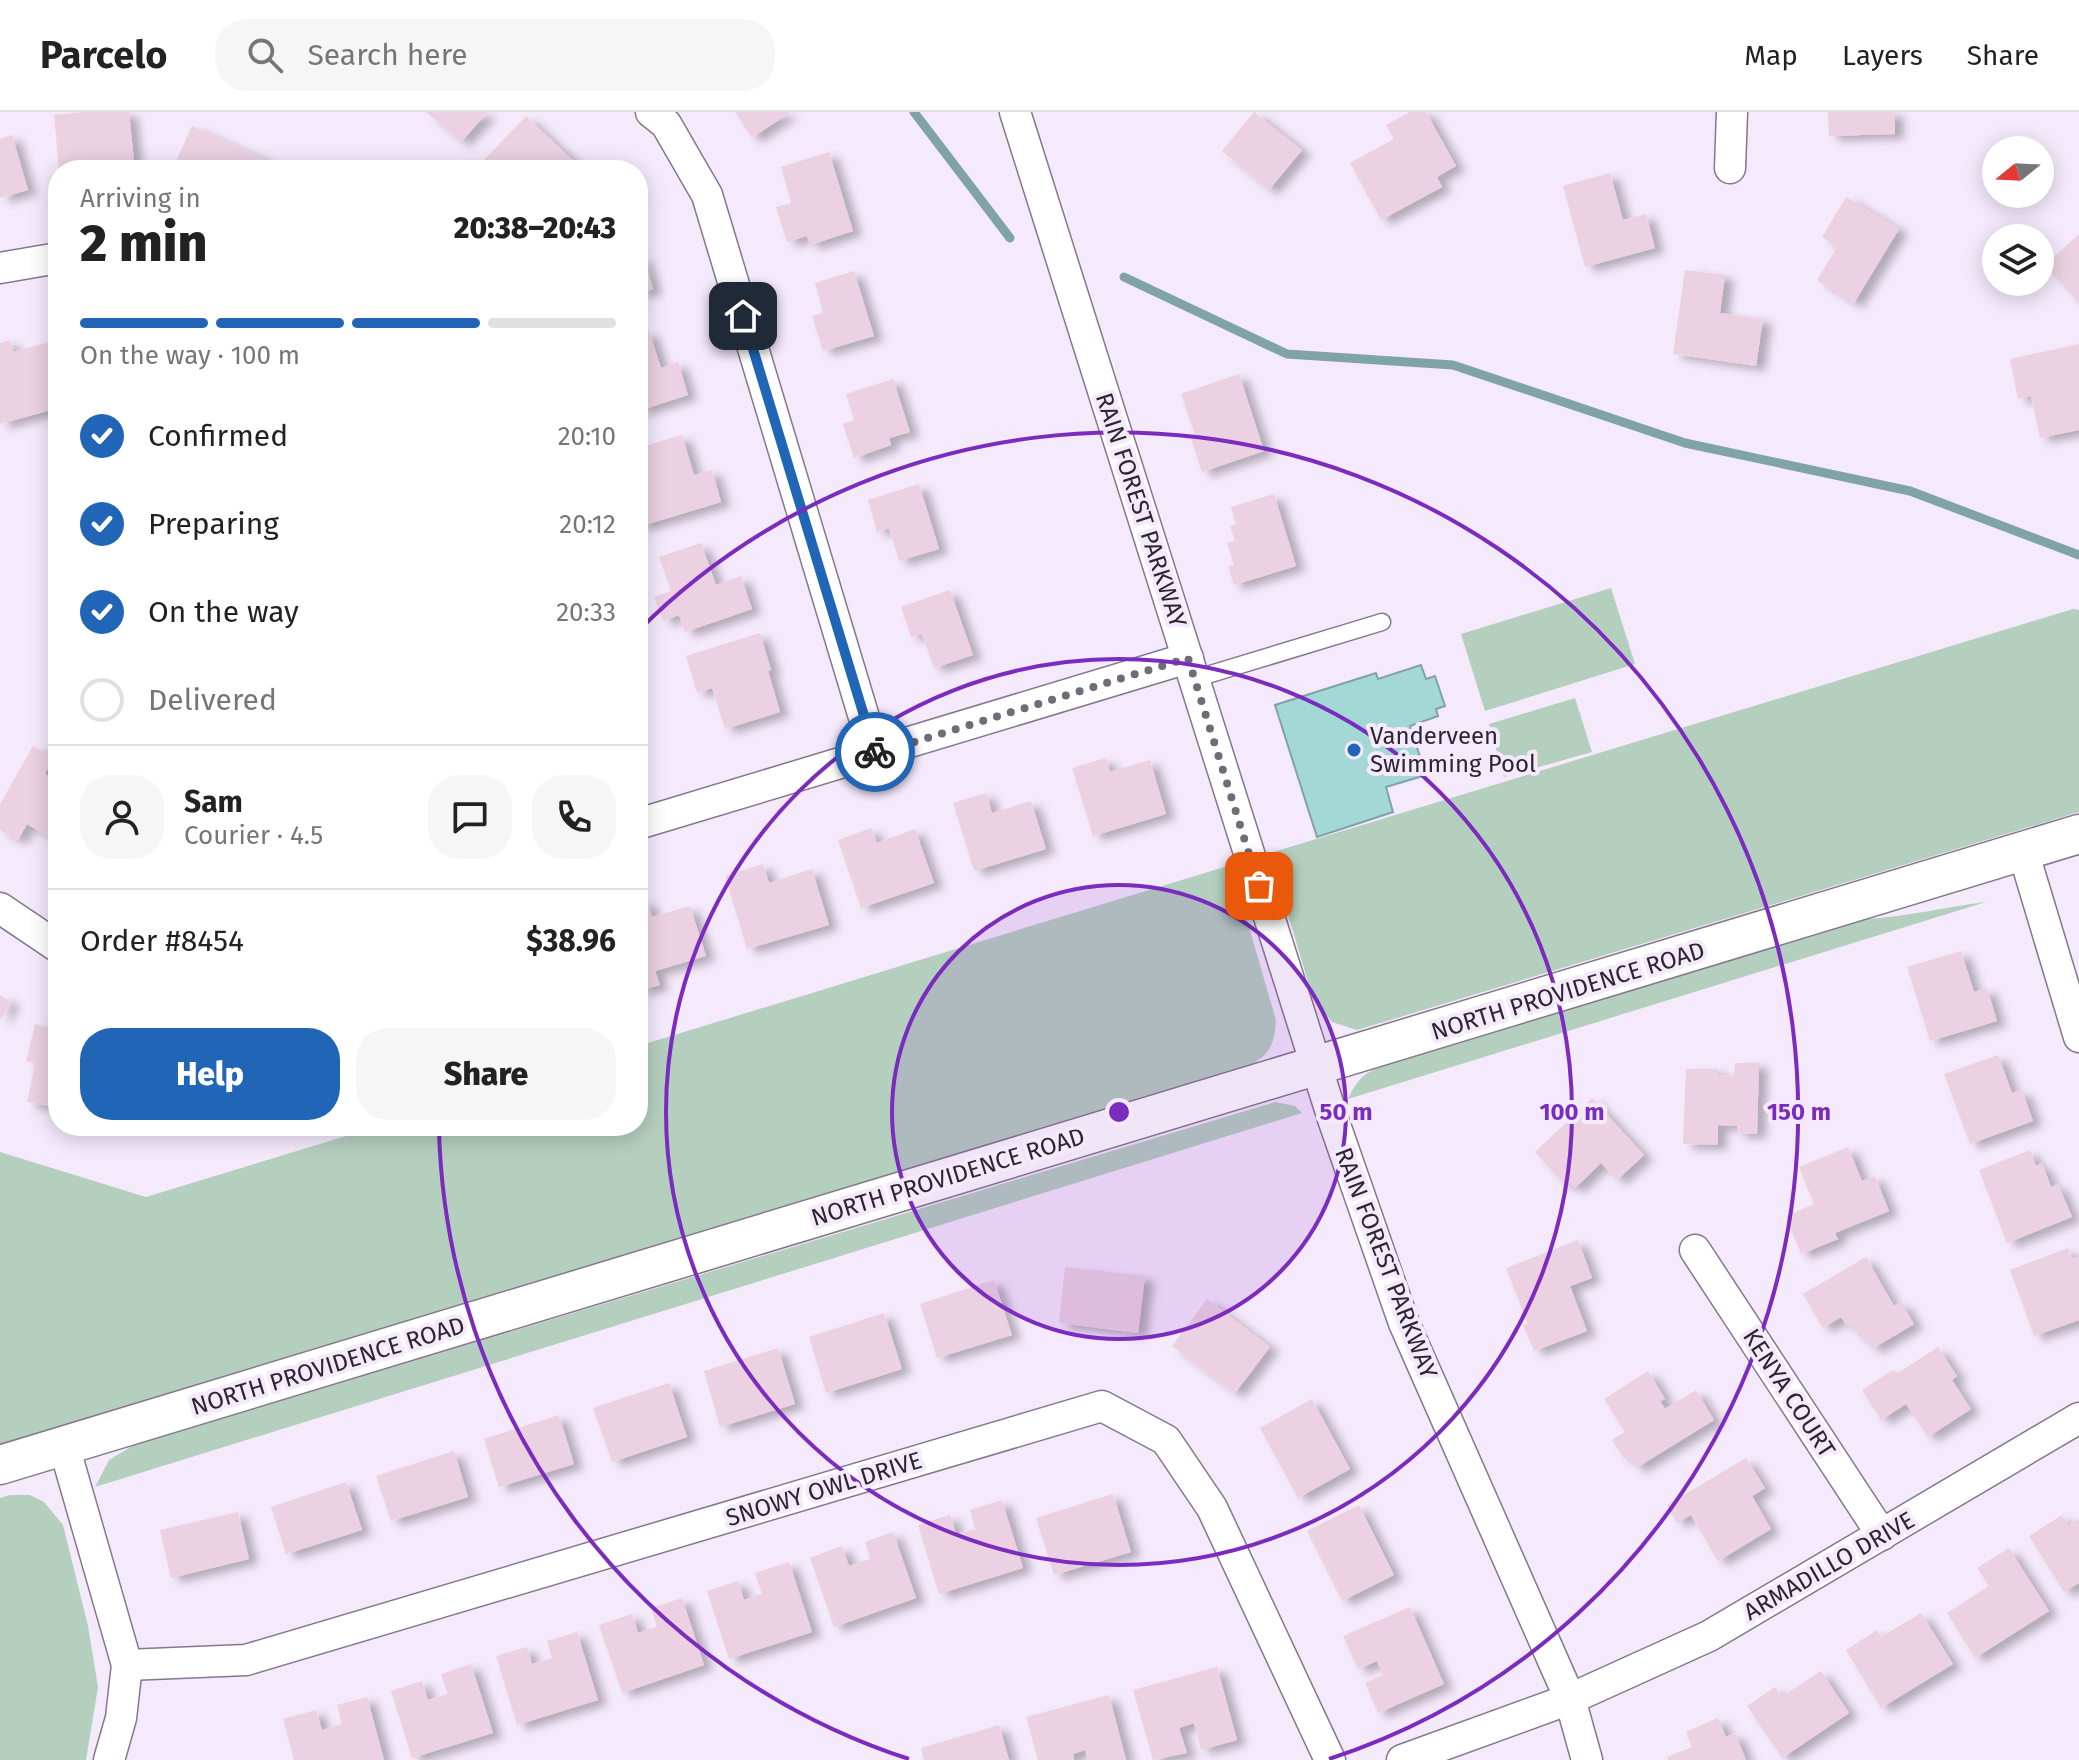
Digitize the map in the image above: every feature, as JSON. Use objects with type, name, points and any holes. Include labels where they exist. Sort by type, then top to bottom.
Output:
[{"type":"street","points":[[651,112],[666,124],[707,195],[875,754]]},
{"type":"street","name":"RAIN FOREST PARKWAY","points":[[1015,112],[1316,1066],[1404,1323],[1570,1699],[1587,1760]]},
{"type":"street","points":[[1730,168],[1732,112]]},
{"type":"street","points":[[0,268],[48,260]]},
{"type":"street","points":[[648,821],[875,754],[1191,669]]},
{"type":"street","name":"NORTH PROVIDENCE ROAD","points":[[0,1465],[2079,834]]},
{"type":"street","points":[[2023,851],[2079,1037]]},
{"type":"street","points":[[0,908],[48,940]]},
{"type":"street","name":"KENYA COURT","points":[[1695,1250],[1882,1535]]},
{"type":"street","name":"SNOWY OWL DRIVE","points":[[127,1665],[246,1660],[1102,1406],[1166,1440],[1212,1508],[1330,1760]]},
{"type":"street","name":"ARMADILLO DRIVE","points":[[1402,1760],[1570,1699],[1709,1636],[2079,1418]]},
{"type":"street","points":[[64,1446],[127,1665],[121,1718],[109,1760]]},
{"type":"lane","points":[[1191,669],[1382,622]]},
{"type":"shaded area","points":[[1611,588],[1635,664],[1485,711],[1461,634]]},
{"type":"shaded area","points":[[2073,609],[2079,610],[2079,812],[1357,1030],[1332,1022],[1313,999],[1270,853]]},
{"type":"shaded area","name":"Vanderveen Swimming Pool","points":[[1421,665],[1426,679],[1435,676],[1445,706],[1436,709],[1438,716],[1410,726],[1426,775],[1386,787],[1393,812],[1317,837],[1275,705],[1376,673],[1378,679]]},
{"type":"shaded area","points":[[1575,698],[1592,752],[1504,777],[1489,724]]},
{"type":"shaded area","points":[[1231,865],[1276,1020],[1270,1048],[1235,1074],[0,1447],[0,1152],[146,1197],[346,1136],[648,1136],[648,1043]]},
{"type":"shaded area","points":[[1986,902],[1348,1099],[1364,1076],[1389,1063],[1865,919]]},
{"type":"shaded area","points":[[1275,1102],[1295,1106],[1302,1113],[95,1487],[109,1460],[134,1445]]},
{"type":"shaded area","points":[[30,1495],[44,1502],[63,1525],[88,1626],[98,1687],[86,1760],[0,1760],[0,1498]]},
{"type":"building","points":[[129,112],[134,160],[58,160],[54,115]]},
{"type":"building","points":[[426,112],[488,112],[461,142]]},
{"type":"building","points":[[735,112],[790,112],[752,138]]},
{"type":"building","points":[[1254,112],[1302,150],[1269,190],[1222,151]]},
{"type":"building","points":[[1410,112],[1426,112],[1456,166],[1437,177],[1442,187],[1381,220],[1350,163],[1394,139],[1386,125]]},
{"type":"building","points":[[1828,112],[1895,112],[1895,134],[1829,136]]},
{"type":"building","points":[[526,116],[572,160],[484,160]]},
{"type":"building","points":[[192,126],[264,159],[264,160],[177,160]]},
{"type":"building","points":[[12,135],[28,190],[0,198],[0,139]]},
{"type":"building","points":[[829,152],[853,231],[810,245],[807,236],[787,242],[776,207],[791,203],[781,167]]},
{"type":"building","points":[[1610,173],[1623,220],[1646,214],[1655,248],[1585,267],[1563,186]]},
{"type":"building","points":[[1846,197],[1899,229],[1854,303],[1817,280],[1837,247],[1822,237]]},
{"type":"building","points":[[2079,234],[2079,303],[2054,275],[2054,257]]},
{"type":"building","points":[[1685,270],[1725,275],[1720,313],[1763,319],[1756,366],[1673,354]]},
{"type":"building","points":[[854,271],[874,336],[823,351],[812,316],[823,313],[815,283]]},
{"type":"building","points":[[648,274],[653,289],[648,291]]},
{"type":"building","points":[[648,331],[661,368],[678,362],[688,395],[648,408]]},
{"type":"building","points":[[10,340],[13,352],[48,342],[48,411],[0,424],[0,343]]},
{"type":"building","points":[[2079,344],[2079,430],[2040,438],[2031,396],[2018,399],[2010,359]]},
{"type":"building","points":[[1239,374],[1264,451],[1202,472],[1191,439],[1196,438],[1181,394]]},
{"type":"building","points":[[893,379],[910,432],[889,438],[891,445],[854,458],[843,424],[854,420],[846,394]]},
{"type":"building","points":[[682,435],[694,475],[712,470],[721,502],[648,524],[648,445]]},
{"type":"building","points":[[919,484],[939,549],[899,561],[889,528],[877,532],[868,500]]},
{"type":"building","points":[[1274,494],[1296,566],[1234,585],[1228,566],[1234,565],[1227,543],[1235,541],[1230,526],[1236,524],[1231,507]]},
{"type":"building","points":[[701,543],[716,585],[741,576],[752,609],[685,632],[679,615],[663,621],[654,597],[671,591],[659,557]]},
{"type":"building","points":[[950,590],[973,655],[934,668],[922,634],[911,637],[901,607]]},
{"type":"building","points":[[760,633],[780,712],[725,729],[712,688],[697,693],[686,656]]},
{"type":"building","points":[[33,746],[48,755],[45,774],[48,776],[48,836],[27,824],[18,840],[0,830],[0,804]]},
{"type":"building","points":[[1106,758],[1110,772],[1150,760],[1166,814],[1093,836],[1072,768]]},
{"type":"building","points":[[986,793],[992,813],[1031,801],[1046,849],[974,871],[953,803]]},
{"type":"building","points":[[871,828],[877,843],[915,829],[934,883],[861,908],[838,840]]},
{"type":"building","points":[[763,864],[769,883],[812,869],[829,925],[747,949],[725,876]]},
{"type":"building","points":[[648,903],[652,917],[690,906],[706,956],[655,971],[660,985],[648,988]]},
{"type":"building","points":[[1961,951],[1974,992],[1987,988],[1997,1021],[1930,1041],[1907,967]]},
{"type":"building","points":[[0,995],[11,1002],[0,1020]]},
{"type":"building","points":[[35,1024],[48,1027],[48,1106],[27,1102],[35,1063],[26,1061]]},
{"type":"building","points":[[1998,1055],[2012,1093],[2022,1090],[2033,1121],[1970,1144],[1944,1074]]},
{"type":"building","points":[[1735,1063],[1759,1063],[1757,1134],[1737,1133],[1737,1126],[1718,1125],[1718,1145],[1683,1144],[1686,1069],[1718,1069],[1718,1075],[1734,1076]]},
{"type":"building","points":[[1592,1098],[1644,1155],[1617,1180],[1601,1163],[1575,1188],[1569,1183],[1566,1186],[1535,1152]]},
{"type":"building","points":[[1848,1147],[1862,1181],[1875,1176],[1889,1211],[1835,1233],[1838,1239],[1801,1254],[1786,1216],[1814,1204],[1799,1167]]},
{"type":"building","points":[[2030,1150],[2036,1166],[2042,1163],[2051,1187],[2058,1184],[2072,1217],[2007,1243],[1979,1170]]},
{"type":"building","points":[[1578,1240],[1592,1278],[1570,1286],[1587,1331],[1534,1351],[1523,1325],[1528,1324],[1506,1268]]},
{"type":"building","points":[[2068,1248],[2072,1258],[2079,1257],[2079,1320],[2034,1336],[2010,1270]]},
{"type":"building","points":[[1866,1257],[1894,1306],[1901,1302],[1914,1324],[1872,1349],[1864,1336],[1860,1338],[1851,1324],[1847,1326],[1841,1317],[1823,1328],[1803,1294]]},
{"type":"building","points":[[1065,1267],[1145,1276],[1138,1333],[1059,1323]]},
{"type":"building","points":[[994,1280],[1012,1335],[937,1358],[920,1304]]},
{"type":"building","points":[[1207,1299],[1270,1347],[1235,1393],[1172,1346]]},
{"type":"building","points":[[884,1313],[902,1369],[826,1393],[809,1337]]},
{"type":"building","points":[[1938,1347],[1957,1376],[1952,1380],[1971,1409],[1928,1437],[1906,1404],[1881,1420],[1862,1390],[1893,1370],[1898,1373]]},
{"type":"building","points":[[778,1348],[795,1404],[720,1427],[704,1371]]},
{"type":"building","points":[[1648,1371],[1665,1399],[1660,1401],[1665,1409],[1696,1390],[1714,1420],[1636,1468],[1628,1456],[1624,1459],[1612,1440],[1625,1432],[1604,1399]]},
{"type":"building","points":[[669,1383],[687,1437],[612,1462],[593,1408]]},
{"type":"building","points":[[1312,1399],[1350,1469],[1298,1498],[1260,1428]]},
{"type":"building","points":[[559,1415],[574,1464],[499,1487],[484,1439]]},
{"type":"building","points":[[454,1451],[468,1497],[391,1521],[376,1476]]},
{"type":"building","points":[[1746,1458],[1765,1488],[1752,1496],[1771,1529],[1718,1561],[1691,1515],[1677,1523],[1667,1505]]},
{"type":"building","points":[[346,1482],[362,1530],[286,1554],[271,1507]]},
{"type":"building","points":[[1113,1494],[1131,1552],[1054,1575],[1036,1518]]},
{"type":"building","points":[[1002,1500],[1023,1568],[939,1594],[918,1525],[950,1515],[956,1534],[975,1529],[970,1510]]},
{"type":"building","points":[[1359,1505],[1394,1575],[1342,1601],[1307,1531]]},
{"type":"building","points":[[238,1512],[249,1559],[171,1578],[160,1530]]},
{"type":"building","points":[[2062,1515],[2068,1526],[2079,1519],[2079,1583],[2064,1592],[2029,1536]]},
{"type":"building","points":[[893,1532],[916,1598],[834,1627],[810,1558],[842,1546],[849,1566],[870,1559],[865,1542]]},
{"type":"building","points":[[2009,1548],[2049,1611],[1975,1658],[1947,1613],[1989,1586],[1977,1568]]},
{"type":"building","points":[[789,1562],[812,1632],[729,1659],[707,1591],[738,1581],[744,1600],[762,1594],[755,1573]]},
{"type":"building","points":[[682,1598],[704,1665],[622,1693],[599,1625],[632,1614],[638,1633],[657,1627],[651,1608]]},
{"type":"building","points":[[1410,1607],[1444,1684],[1378,1713],[1365,1683],[1383,1675],[1377,1661],[1358,1669],[1343,1636]]},
{"type":"building","points":[[1921,1613],[1953,1664],[1881,1708],[1846,1650],[1877,1630],[1881,1637]]},
{"type":"building","points":[[577,1632],[598,1700],[517,1725],[496,1656],[527,1647],[532,1664],[552,1658],[547,1641]]},
{"type":"building","points":[[471,1664],[493,1733],[412,1758],[391,1691],[422,1681],[428,1700],[448,1694],[441,1674]]},
{"type":"building","points":[[1217,1667],[1237,1740],[1201,1750],[1194,1723],[1179,1728],[1187,1753],[1153,1760],[1133,1690]]},
{"type":"building","points":[[1821,1671],[1849,1713],[1782,1758],[1747,1706],[1775,1687],[1781,1697]]},
{"type":"building","points":[[1109,1695],[1126,1760],[1088,1760],[1085,1750],[1073,1754],[1074,1760],[1038,1760],[1026,1717]]},
{"type":"building","points":[[367,1697],[384,1760],[294,1760],[283,1719],[316,1710],[322,1730],[342,1724],[337,1705]]},
{"type":"building","points":[[1718,1718],[1726,1737],[1735,1733],[1746,1760],[1668,1760],[1667,1757],[1692,1747],[1686,1732]]},
{"type":"building","points":[[999,1725],[1009,1760],[924,1760],[921,1748]]},
{"type":"waterway","points":[[914,112],[1010,238]]},
{"type":"waterway","points":[[1124,277],[1287,354],[1453,365],[1685,443],[1910,491],[2079,555]]},
{"type":"way so far","points":[[875,752],[1188,658],[1259,886]]},
{"type":"place","name":"Vanderveen Swimming Pool","points":[[1354,750]]},
{"type":"route","points":[[743,316],[875,752]]}]
